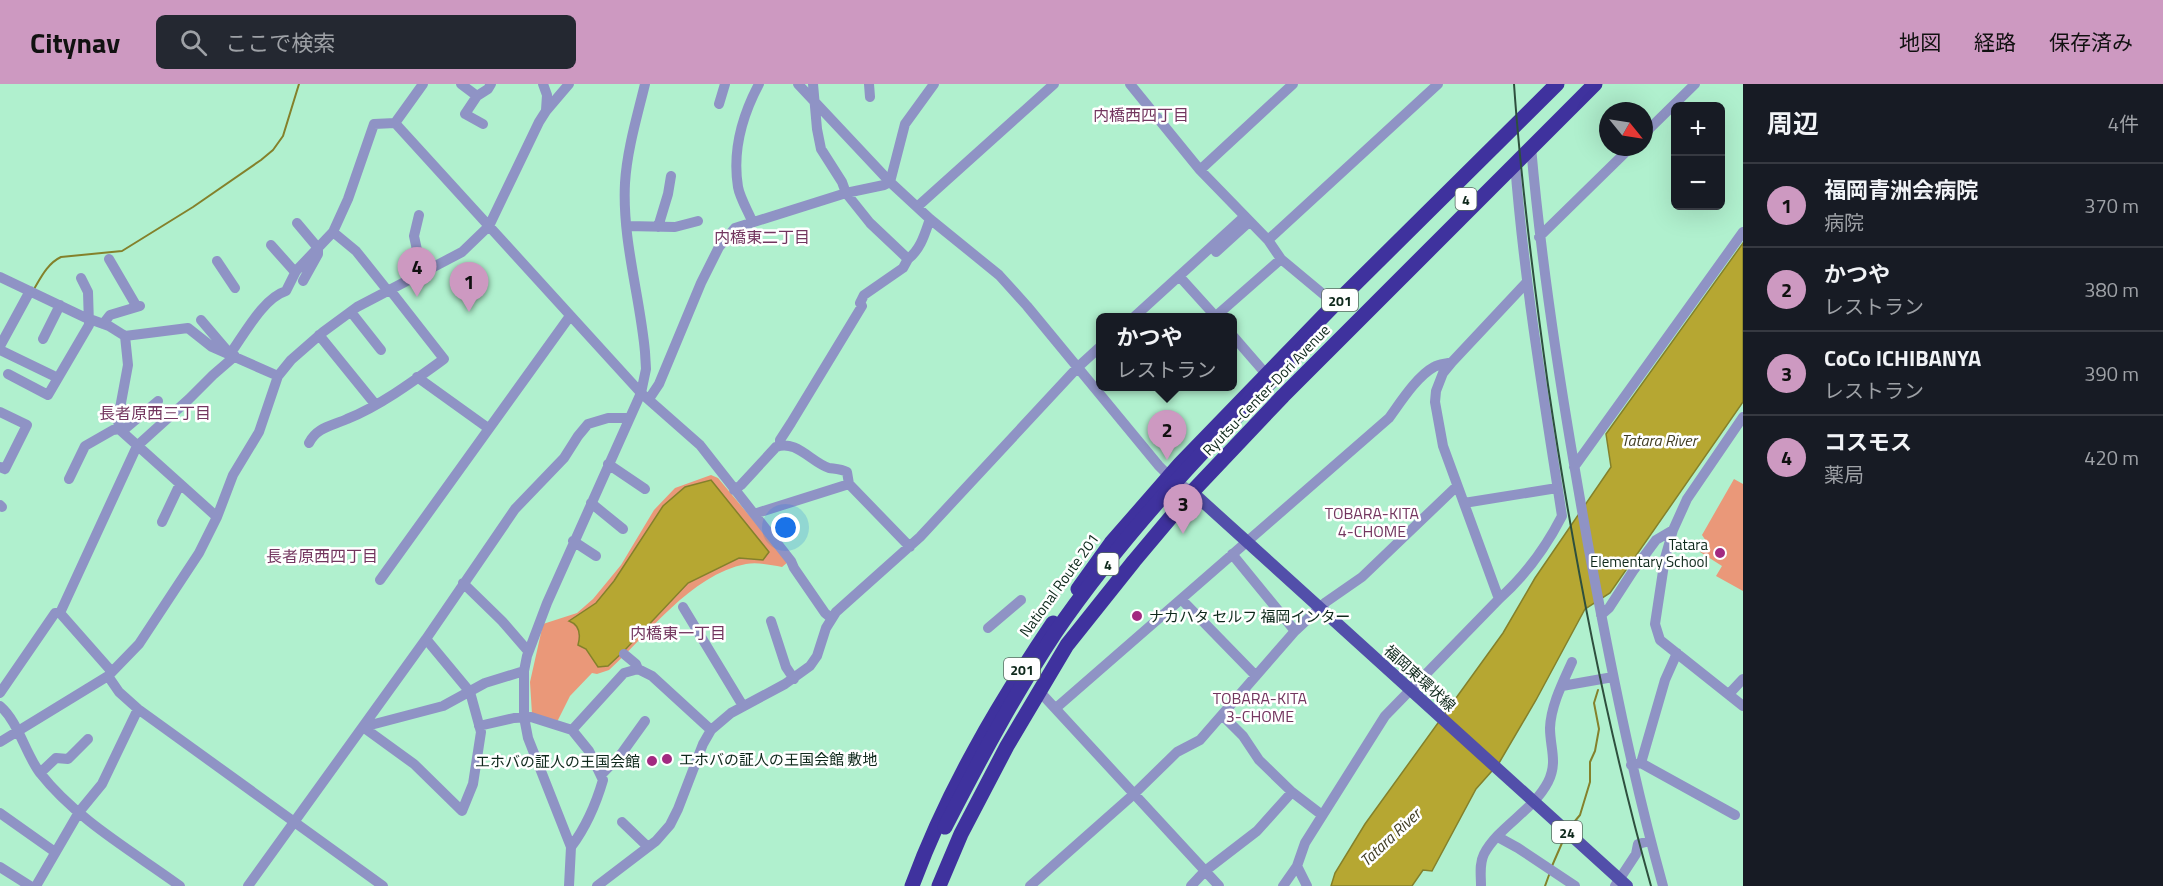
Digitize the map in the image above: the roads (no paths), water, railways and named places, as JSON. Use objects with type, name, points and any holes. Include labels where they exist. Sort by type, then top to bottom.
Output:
[{"type":"highway","name":"Ryutsu-Center-Dori Avenue","points":[[1169,476],[1335,304],[1557,84]]},
{"type":"highway","name":"4","points":[[920,886],[945,827],[990,739],[1055,633],[1087,589],[1154,506],[1240,414],[1319,339],[1576,84]]},
{"type":"highway","name":"Ryutsu-Center-Dori Avenue","points":[[1192,492],[1283,396],[1595,84]]},
{"type":"highway","name":"4","points":[[929,886],[953,830],[999,743],[1032,686],[1093,597],[1186,484],[1319,339]]},
{"type":"highway","name":"National Route 201","points":[[912,886],[950,795],[980,736],[1023,667],[1111,543],[1169,476]]},
{"type":"highway","name":"201","points":[[939,886],[975,807],[1007,746],[1067,645],[1192,492]]},
{"type":"main road","name":"福岡東環状線","points":[[1192,492],[1508,778],[1621,884]]},
{"type":"street","points":[[395,123],[423,84]]},
{"type":"street","points":[[461,84],[477,96]]},
{"type":"street","points":[[483,124],[465,114],[477,96],[488,89],[491,84]]},
{"type":"street","points":[[543,84],[547,95],[546,111]]},
{"type":"street","points":[[0,742],[110,674],[139,644],[199,553],[217,517],[233,475],[260,432],[278,376],[291,360],[319,335],[351,312],[462,252],[489,226],[546,111],[569,84]]},
{"type":"street","points":[[645,84],[627,163],[625,193],[627,226],[645,352],[645,396]]},
{"type":"street","points":[[719,104],[725,84]]},
{"type":"street","points":[[752,221],[738,189],[737,150],[741,126],[748,105],[759,84]]},
{"type":"street","points":[[798,84],[890,182],[930,219],[999,275],[1096,389]]},
{"type":"street","points":[[813,84],[821,149],[846,192],[870,223],[908,259]]},
{"type":"street","points":[[869,84],[870,97]]},
{"type":"street","points":[[569,886],[571,848],[528,738],[524,717],[524,671],[528,651],[573,541],[628,418],[645,396],[659,384],[719,247],[735,228],[846,192],[890,182],[905,124],[934,84]]},
{"type":"street","points":[[1130,84],[1200,170],[1268,240],[1281,259],[1335,304]]},
{"type":"street","points":[[1200,170],[1293,84]]},
{"type":"street","points":[[1268,240],[1438,84]]},
{"type":"street","points":[[1653,125],[1693,85]]},
{"type":"street","points":[[917,207],[1048,86]]},
{"type":"street","points":[[395,123],[645,396],[700,445],[791,561],[825,613],[831,618]]},
{"type":"street","points":[[60,613],[137,446],[233,355],[267,303],[286,291],[296,272],[333,232],[348,199],[374,124],[395,123]]},
{"type":"street","points":[[1531,147],[1539,237],[1576,479],[1613,677],[1636,764],[1650,841],[1663,886]]},
{"type":"street","points":[[1539,237],[1622,156]]},
{"type":"street","points":[[1283,886],[1297,866],[1305,843],[1384,716],[1517,583],[1562,516],[1531,315],[1515,163]]},
{"type":"street","points":[[658,227],[671,176]]},
{"type":"street","points":[[419,215],[414,236],[422,273]]},
{"type":"street","points":[[780,446],[780,440],[862,306],[861,298],[903,268],[923,240],[930,219]]},
{"type":"street","points":[[1139,313],[1247,219]]},
{"type":"street","points":[[627,226],[675,227],[698,222]]},
{"type":"street","points":[[297,223],[318,248],[318,254],[303,281]]},
{"type":"street","points":[[309,443],[312,436],[324,426],[351,418],[444,359],[356,251],[333,232]]},
{"type":"street","points":[[1574,467],[1743,232]]},
{"type":"street","points":[[271,245],[296,272]]},
{"type":"street","points":[[103,324],[110,315],[138,306],[110,259]]},
{"type":"street","points":[[1221,313],[1281,259]]},
{"type":"street","points":[[217,261],[236,288]]},
{"type":"street","points":[[0,277],[125,336],[188,328],[212,347],[278,376]]},
{"type":"street","points":[[8,374],[48,394],[90,319],[88,292],[81,278]]},
{"type":"street","points":[[1181,278],[1213,313]]},
{"type":"street","points":[[1148,313],[1181,278]]},
{"type":"street","points":[[1499,599],[1443,446],[1435,402],[1443,373],[1527,282]]},
{"type":"street","points":[[30,291],[1,343],[58,378]]},
{"type":"street","points":[[43,339],[60,305]]},
{"type":"street","points":[[351,312],[381,351]]},
{"type":"street","points":[[1531,315],[1550,312]]},
{"type":"street","points":[[380,579],[570,315]]},
{"type":"street","points":[[201,320],[233,355]]},
{"type":"street","points":[[319,335],[375,404]]},
{"type":"street","points":[[125,336],[128,365],[118,419],[119,429],[217,517]]},
{"type":"street","points":[[1237,341],[1266,374]]},
{"type":"street","points":[[597,886],[648,847],[670,825],[696,760],[711,730],[731,713],[794,679],[810,666],[817,656],[831,618],[842,605],[910,547],[1096,352]]},
{"type":"street","points":[[1080,370],[1096,359]]},
{"type":"street","points":[[1056,708],[1389,418],[1426,373],[1434,367],[1452,362]]},
{"type":"street","points":[[417,377],[488,428]]},
{"type":"street","points":[[1098,391],[1169,476],[1192,492]]},
{"type":"street","points":[[69,479],[85,446],[113,430],[126,428],[158,401]]},
{"type":"street","points":[[0,412],[27,424],[4,469],[0,467]]},
{"type":"street","points":[[1743,417],[1687,499],[1673,530],[1663,568],[1655,624],[1660,640],[1743,706]]},
{"type":"street","points":[[248,886],[426,639],[515,509],[564,458],[588,424],[608,418],[628,418]]},
{"type":"street","points":[[734,490],[780,446],[788,446],[812,457],[820,464],[848,472],[849,484],[910,547]]},
{"type":"street","points":[[608,464],[645,489]]},
{"type":"street","points":[[162,522],[180,484]]},
{"type":"street","points":[[754,514],[849,484]]},
{"type":"street","points":[[1030,886],[1134,794],[1177,752],[1200,740],[1295,631],[1320,608],[1362,577],[1457,486]]},
{"type":"street","points":[[1464,503],[1557,488]]},
{"type":"street","points":[[591,503],[623,529]]},
{"type":"street","points":[[1600,612],[1608,608],[1656,540],[1673,530]]},
{"type":"street","points":[[573,541],[596,556]]},
{"type":"street","points":[[1233,554],[1295,631]]},
{"type":"street","points":[[463,583],[502,621],[528,651]]},
{"type":"street","points":[[988,628],[1021,600]]},
{"type":"street","points":[[1182,600],[1256,676]]},
{"type":"street","points":[[683,607],[743,706]]},
{"type":"street","points":[[0,693],[55,613],[60,613]]},
{"type":"street","points":[[60,613],[110,674],[119,692],[138,709],[383,886]]},
{"type":"street","points":[[771,621],[786,667],[794,679]]},
{"type":"street","points":[[363,727],[414,764],[462,811],[473,784],[482,732],[470,692],[426,639]]},
{"type":"street","points":[[1636,764],[1665,680],[1677,653]]},
{"type":"street","points":[[624,654],[636,664],[638,669],[652,676],[711,730]]},
{"type":"street","points":[[1480,886],[1482,860],[1498,837],[1542,792],[1553,769],[1554,758],[1550,728],[1552,711],[1572,662]]},
{"type":"street","points":[[572,730],[624,673],[638,669]]},
{"type":"street","points":[[363,727],[443,706],[499,677],[524,671]]},
{"type":"street","points":[[1562,686],[1613,677]]},
{"type":"street","points":[[1729,694],[1743,679]]},
{"type":"street","points":[[1040,692],[1219,886]]},
{"type":"street","points":[[0,706],[8,715],[40,772],[79,812],[180,886]]},
{"type":"street","points":[[36,886],[79,812],[102,784],[138,709]]},
{"type":"street","points":[[1222,715],[1243,736],[1259,760],[1292,792],[1322,815]]},
{"type":"street","points":[[479,726],[531,717],[572,730],[582,741],[603,780],[582,833],[571,848]]},
{"type":"street","points":[[601,775],[622,753],[645,721]]},
{"type":"street","points":[[40,772],[56,758],[68,759],[88,739]]},
{"type":"street","points":[[1636,764],[1712,801],[1735,815]]},
{"type":"street","points":[[1191,886],[1205,871],[1257,831],[1292,792]]},
{"type":"street","points":[[0,813],[55,852]]},
{"type":"street","points":[[622,822],[648,847]]},
{"type":"street","points":[[1498,837],[1575,886]]},
{"type":"street","points":[[1621,884],[1636,854],[1638,844],[1650,841]]},
{"type":"street","points":[[1297,866],[1307,886]]},
{"type":"street","points":[[0,867],[30,886]]},
{"type":"water","name":"Tatara River","points":[[1743,243],[1743,402],[1610,593],[1585,609],[1536,700],[1499,763],[1476,789],[1432,871],[1423,870],[1412,886],[1331,886],[1335,873],[1365,824],[1503,633],[1535,578],[1611,467],[1606,434]]},
{"type":"water","points":[[711,480],[769,552],[763,560],[739,558],[688,583],[608,666],[598,667],[586,649],[578,645],[579,630],[569,621],[596,603],[614,581],[663,506],[685,487]]},
{"type":"waterway","points":[[34,289],[45,271],[61,257],[122,251],[193,207],[261,160],[273,150],[283,136],[299,84]]},
{"type":"waterway","points":[[1575,821],[1580,815],[1590,782],[1590,762],[1595,751],[1599,729],[1594,703],[1598,690]]},
{"type":"waterway","points":[[1552,866],[1562,843]]},
{"type":"waterway","points":[[1545,886],[1549,875]]},
{"type":"railway","points":[[1514,84],[1533,272],[1568,512],[1605,700],[1651,886]]},
{"type":"place","name":"コスモス","points":[[417,297]]},
{"type":"place","name":"福岡青洲会病院","points":[[469,312]]},
{"type":"place","name":"かつや","points":[[1167,460]]},
{"type":"place","name":"CoCo ICHIBANYA","points":[[1183,534]]},
{"type":"place","name":"Tatara Elementary School","points":[[1720,553]]},
{"type":"place","name":"ナカハタ セルフ 福岡インター","points":[[1137,616]]},
{"type":"place","name":"エホバの証人の王国会館 敷地","points":[[667,759]]},
{"type":"place","name":"エホバの証人の王国会館","points":[[652,761]]},
{"type":"district","name":"内橋西四丁目","points":[[1141,115]]},
{"type":"district","name":"内橋東二丁目","points":[[762,237]]},
{"type":"district","name":"長者原西三丁目","points":[[155,413]]},
{"type":"district","name":"TOBARA-KITA 4-CHOME","points":[[1372,522]]},
{"type":"district","name":"長者原西四丁目","points":[[322,556]]},
{"type":"district","name":"内橋東一丁目","points":[[678,633]]},
{"type":"district","name":"TOBARA-KITA 3-CHOME","points":[[1260,707]]}]
